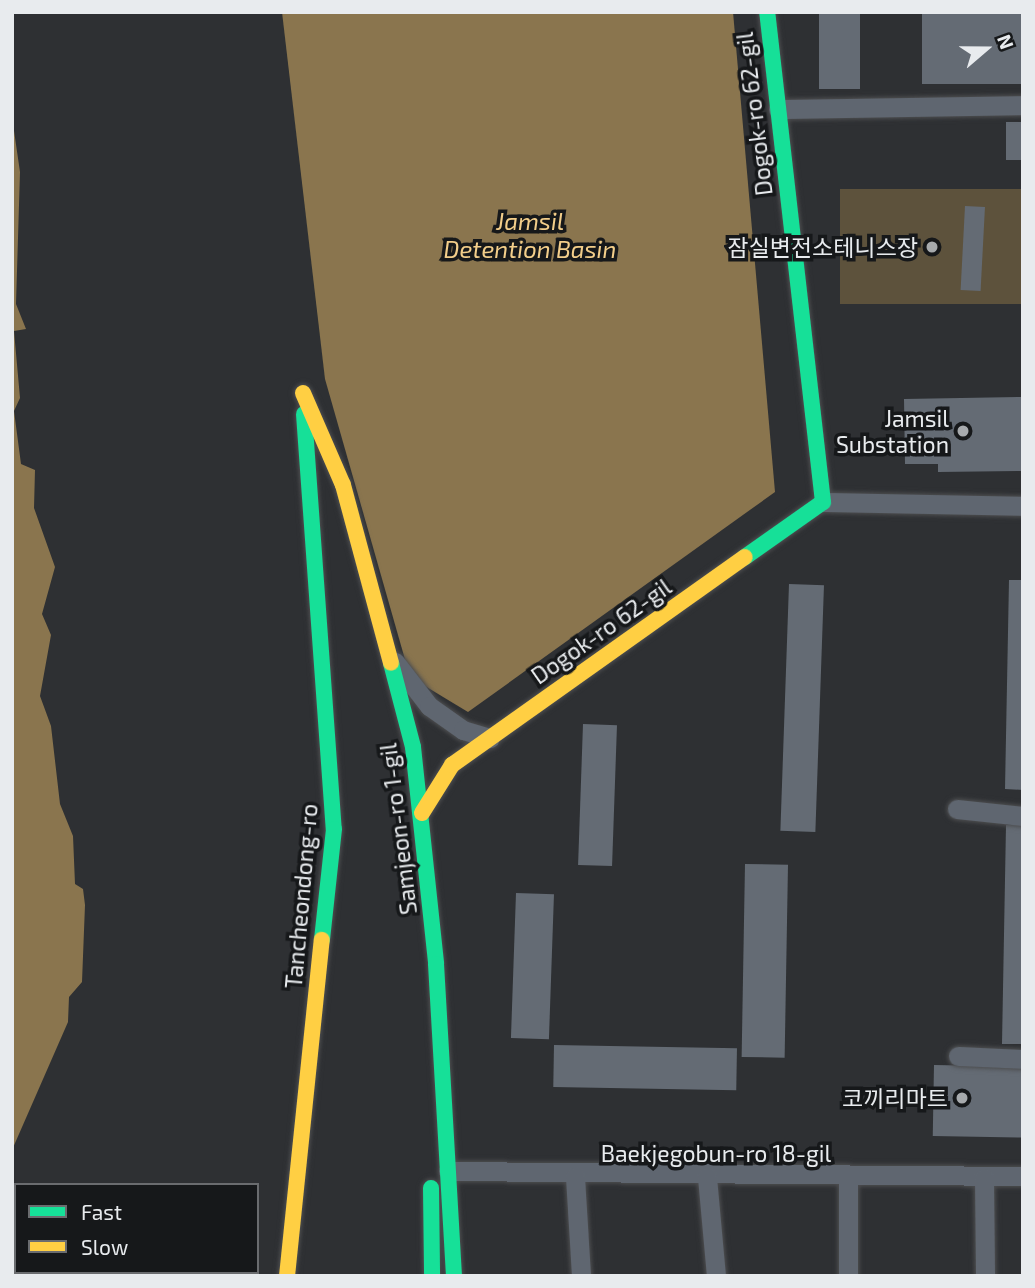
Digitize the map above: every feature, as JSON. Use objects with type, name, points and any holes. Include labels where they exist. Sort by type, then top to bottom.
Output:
[{"type":"street","name":"Dogok-ro 62-gil","points":[[422,813],[452,765],[823,502],[767,12]]},
{"type":"street","points":[[778,109],[1023,105]]},
{"type":"street","name":"Samjeon-ro 1-gil","points":[[303,393],[343,485],[391,657],[422,813],[439,1017],[454,1276]]},
{"type":"street","name":"Tancheondong-ro","points":[[287,1276],[334,829],[303,393]]},
{"type":"street","points":[[823,502],[1023,506]]},
{"type":"street","points":[[391,657],[429,706],[463,730],[490,738]]},
{"type":"street","points":[[957,809],[1023,816]]},
{"type":"street","points":[[432,1276],[430,1105],[439,1017]]},
{"type":"street","points":[[958,1056],[1023,1059]]},
{"type":"street","name":"Baekjegobun-ro 18-gil","points":[[448,1171],[575,1177],[1023,1176]]},
{"type":"street","points":[[575,1177],[581,1276]]},
{"type":"street","points":[[706,1177],[716,1276]]},
{"type":"street","points":[[848,1178],[848,1276]]},
{"type":"street","points":[[984,1178],[985,1276]]},
{"type":"shaded area","name":"잠실변전소테니스장","points":[[840,189],[1023,189],[1023,304],[840,304]]},
{"type":"water","name":"Jamsil Detention Basin","points":[[282,12],[733,12],[775,492],[468,712],[410,677],[325,379]]},
{"type":"water","points":[[12,117],[20,172],[16,304],[26,329],[14,331],[20,398],[14,411],[21,464],[35,470],[34,508],[55,567],[42,614],[51,635],[40,696],[51,726],[60,804],[73,836],[75,884],[83,889],[85,905],[82,982],[69,997],[68,1022],[12,1150]]},
{"type":"building","points":[[819,12],[860,12],[860,89],[819,89]]},
{"type":"building","points":[[922,12],[1023,12],[1023,84],[922,84]]},
{"type":"building","points":[[1006,122],[1023,122],[1023,160],[1006,160]]},
{"type":"building","points":[[965,206],[985,207],[981,291],[961,290]]},
{"type":"building","name":"Jamsil Substation","points":[[1023,397],[1023,471],[938,472],[938,464],[905,464],[904,399]]},
{"type":"building","points":[[1009,580],[1023,580],[1023,790],[1005,789]]},
{"type":"building","points":[[789,584],[824,585],[815,832],[780,831]]},
{"type":"building","points":[[583,724],[617,725],[612,866],[578,865]]},
{"type":"building","points":[[1006,825],[1023,825],[1023,1044],[1002,1044]]},
{"type":"building","points":[[745,864],[788,865],[785,1058],[742,1057]]},
{"type":"building","points":[[516,893],[554,894],[549,1039],[511,1038]]},
{"type":"building","points":[[554,1045],[737,1048],[736,1090],[553,1087]]},
{"type":"building","points":[[934,1065],[1023,1067],[1022,1138],[933,1136]]},
{"type":"traffic: fast","points":[[745,557],[823,502],[767,12]]},
{"type":"traffic: fast","points":[[304,414],[334,829],[322,940]]},
{"type":"traffic: fast","points":[[391,663],[413,747],[436,964],[454,1276]]},
{"type":"traffic: fast","points":[[431,1188],[432,1276]]},
{"type":"traffic: slow","points":[[303,393],[343,485],[391,663]]},
{"type":"traffic: slow","points":[[422,813],[452,765],[745,557]]},
{"type":"traffic: slow","points":[[287,1276],[322,940]]},
{"type":"place","name":"잠실변전소테니스장","points":[[932,247]]},
{"type":"place","name":"Jamsil Substation","points":[[963,431]]},
{"type":"place","name":"코끼리마트","points":[[962,1098]]}]
